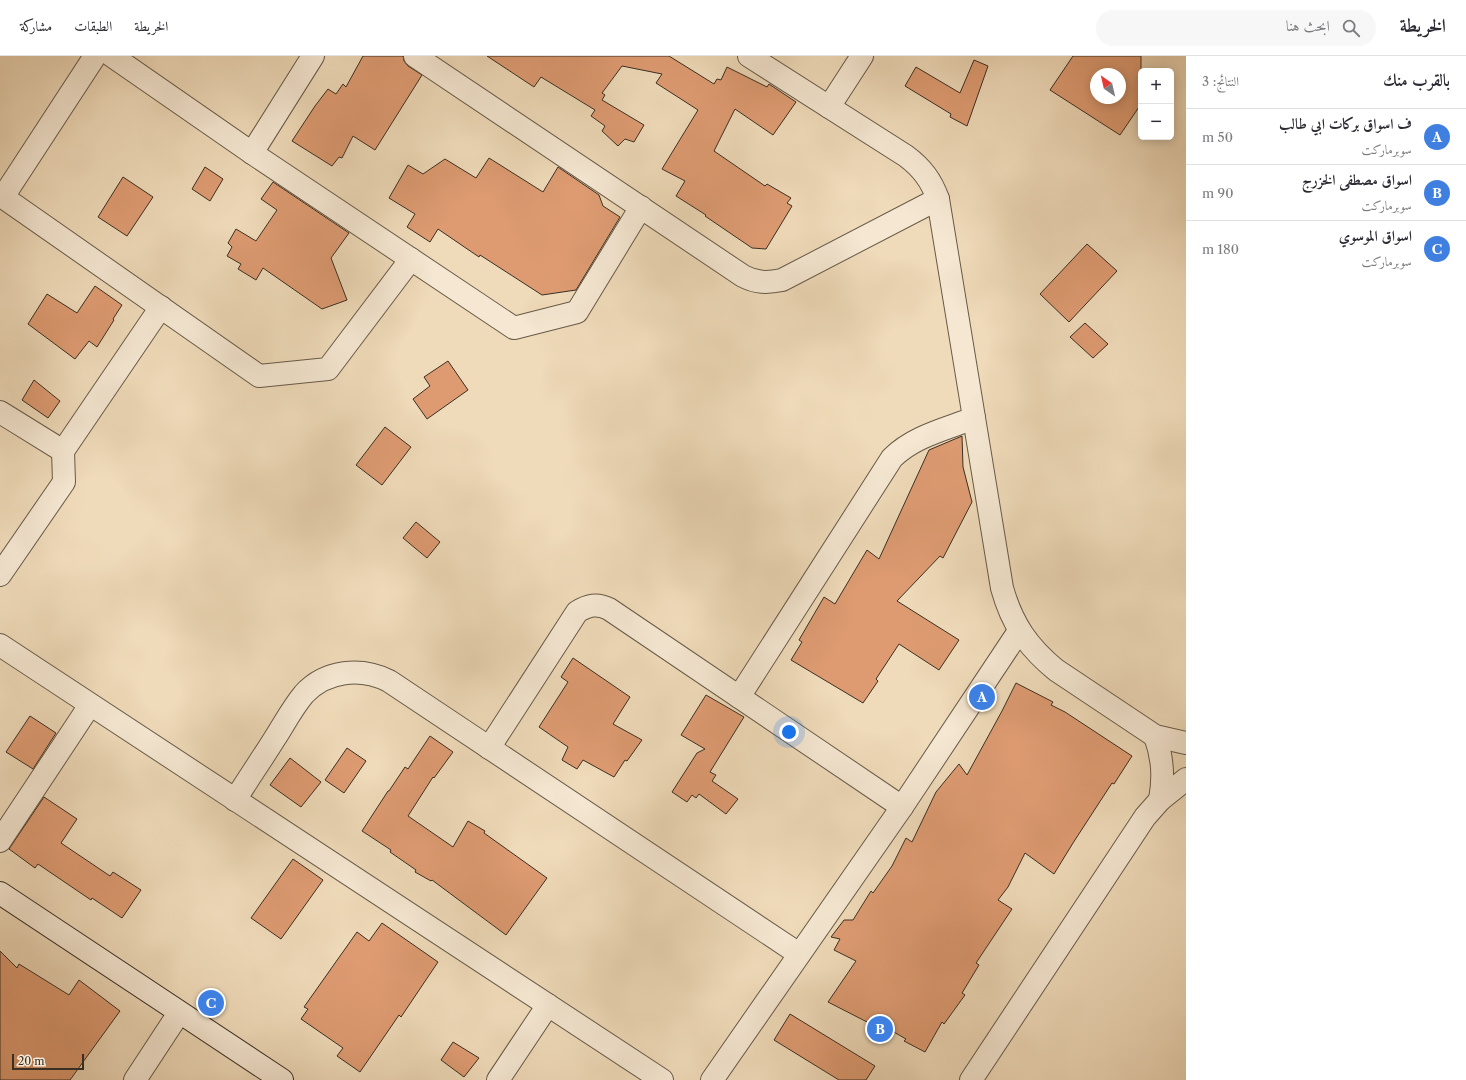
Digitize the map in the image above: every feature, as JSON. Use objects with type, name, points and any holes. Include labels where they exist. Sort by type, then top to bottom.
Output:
[{"type":"street","points":[[96,56],[1,196],[259,376],[328,369],[411,259]]},
{"type":"street","points":[[112,56],[252,153],[514,328],[577,312],[641,207]]},
{"type":"street","points":[[252,153],[313,56]]},
{"type":"street","points":[[415,56],[751,280],[762,283],[782,280],[938,199]]},
{"type":"street","points":[[749,56],[917,164],[930,180],[938,199],[1002,588],[1009,610],[1019,631],[1042,658],[1056,670],[1155,736],[1186,743]]},
{"type":"street","points":[[829,108],[862,56]]},
{"type":"street","points":[[0,575],[64,482],[63,451],[160,307]]},
{"type":"street","points":[[0,412],[63,451]]},
{"type":"street","points":[[739,697],[892,458],[912,442],[974,418]]},
{"type":"street","points":[[489,748],[577,612],[589,606],[603,606],[902,807]]},
{"type":"street","points":[[712,1080],[902,807],[1019,631]]},
{"type":"street","points":[[0,646],[662,1080]]},
{"type":"street","points":[[235,800],[305,693],[332,675],[345,673],[370,673],[389,681],[799,954]]},
{"type":"street","points":[[0,841],[90,705]]},
{"type":"street","points":[[1155,736],[1163,767],[1163,784],[1160,800]]},
{"type":"street","points":[[971,1080],[1145,817],[1160,800],[1186,779]]},
{"type":"street","points":[[0,893],[282,1080]]},
{"type":"street","points":[[498,1080],[548,1005]]},
{"type":"street","points":[[135,1080],[179,1013]]},
{"type":"building","points":[[363,56],[403,56],[404,61],[408,66],[422,75],[375,150],[353,136],[342,158],[339,157],[332,166],[292,141],[328,89],[336,94],[343,84],[346,87]]},
{"type":"building","points":[[487,56],[669,56],[714,84],[717,79],[721,80],[727,67],[767,87],[769,84],[796,102],[773,135],[735,109],[714,151],[765,186],[767,184],[791,198],[787,203],[792,206],[766,249],[752,248],[705,216],[706,215],[676,196],[685,181],[662,169],[698,110],[656,83],[662,74],[622,66],[602,93],[605,95],[602,100],[644,125],[634,142],[625,139],[618,146],[602,131],[605,126],[591,116],[595,110],[541,77],[534,87]]},
{"type":"building","points":[[1073,56],[1141,56],[1141,68],[1138,68],[1138,108],[1120,135],[1050,90]]},
{"type":"building","points":[[974,60],[988,66],[967,126],[950,117],[951,114],[905,86],[916,67],[960,93]]},
{"type":"building","points":[[489,158],[543,192],[558,167],[599,195],[603,206],[620,217],[576,290],[542,295],[480,255],[479,257],[438,229],[430,242],[407,227],[415,214],[389,198],[408,165],[423,174],[445,159],[476,178]]},
{"type":"building","points":[[205,167],[223,179],[210,201],[192,189]]},
{"type":"building","points":[[123,177],[153,197],[127,236],[98,217]]},
{"type":"building","points":[[273,182],[349,233],[331,258],[347,300],[322,309],[263,268],[256,280],[238,269],[241,264],[227,256],[232,247],[228,243],[236,229],[256,241],[277,210],[261,199]]},
{"type":"building","points":[[1087,244],[1117,271],[1069,322],[1040,294]]},
{"type":"building","points":[[95,286],[122,305],[97,347],[89,341],[75,359],[28,324],[47,294],[77,313]]},
{"type":"building","points":[[1085,323],[1108,344],[1093,358],[1070,337]]},
{"type":"building","points":[[448,361],[468,390],[427,419],[413,399],[430,386],[424,377]]},
{"type":"building","points":[[34,380],[60,401],[48,418],[22,400]]},
{"type":"building","points":[[385,427],[411,447],[382,485],[356,465]]},
{"type":"building","points":[[962,436],[963,467],[972,502],[943,558],[940,556],[897,601],[959,640],[939,670],[899,644],[876,679],[878,681],[863,703],[791,660],[802,642],[799,640],[824,597],[835,604],[867,550],[879,559],[929,450]]},
{"type":"building","points":[[416,522],[440,542],[427,558],[403,538]]},
{"type":"building","points":[[573,658],[630,697],[613,724],[642,740],[627,761],[625,760],[614,777],[583,760],[577,769],[562,760],[568,747],[539,727],[568,682],[561,677]]},
{"type":"building","points":[[1016,683],[1053,702],[1051,705],[1065,712],[1132,756],[1114,784],[1112,783],[1054,874],[1025,853],[1008,887],[998,900],[1012,909],[976,963],[979,965],[962,993],[965,995],[944,1024],[942,1022],[925,1052],[904,1041],[906,1039],[871,1019],[869,1023],[828,1002],[856,961],[834,950],[840,939],[831,937],[844,920],[853,920],[871,891],[873,893],[892,866],[906,838],[912,842],[936,792],[959,764],[967,775]]},
{"type":"building","points":[[706,695],[744,717],[710,772],[716,775],[712,781],[738,799],[726,814],[699,794],[696,798],[692,795],[687,802],[672,792],[697,753],[705,749],[681,735]]},
{"type":"building","points":[[30,716],[56,733],[33,769],[6,752]]},
{"type":"building","points":[[430,736],[453,752],[434,778],[433,777],[408,816],[453,847],[468,821],[485,831],[484,833],[547,878],[506,935],[432,880],[431,881],[415,872],[416,870],[390,852],[391,850],[362,831],[405,767],[408,769]]},
{"type":"building","points":[[347,748],[366,761],[344,793],[325,780]]},
{"type":"building","points":[[290,758],[321,782],[301,807],[270,785]]},
{"type":"building","points":[[44,797],[77,819],[61,843],[110,876],[113,872],[141,890],[122,918],[92,898],[91,900],[38,864],[35,868],[9,849]]},
{"type":"building","points":[[293,859],[323,880],[281,939],[251,918]]},
{"type":"building","points":[[382,923],[438,962],[401,1017],[399,1015],[360,1072],[337,1056],[343,1048],[301,1019],[308,1009],[304,1007],[357,932],[369,941]]},
{"type":"building","points":[[0,951],[17,968],[19,964],[69,995],[79,980],[120,1011],[70,1080],[0,1080]]},
{"type":"building","points":[[790,1014],[875,1066],[866,1080],[839,1080],[774,1040]]},
{"type":"building","points":[[453,1042],[479,1058],[464,1077],[441,1060]]},
{"type":"place","name":"ف اسواق بركات ابي طالب","points":[[982,697]]},
{"type":"place","name":"اسواق الموسوي","points":[[211,1003]]},
{"type":"place","name":"اسواق مصطفى الخزرج","points":[[880,1029]]}]
